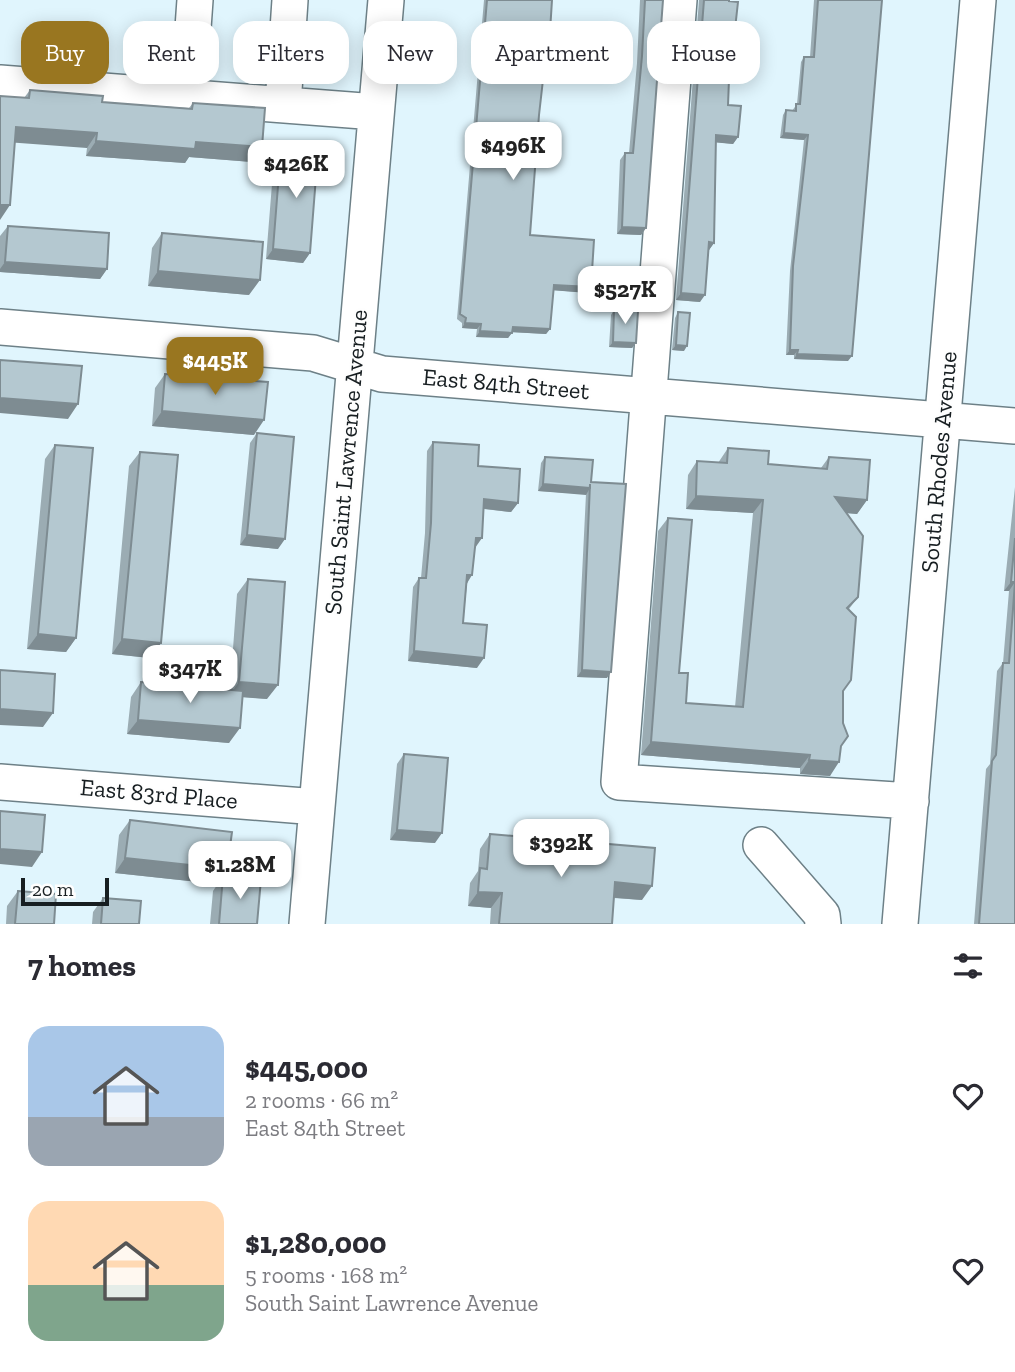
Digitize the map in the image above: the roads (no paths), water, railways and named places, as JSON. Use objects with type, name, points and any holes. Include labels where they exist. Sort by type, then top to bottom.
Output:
[{"type":"street","points":[[188,98],[195,0]]},
{"type":"street","points":[[283,105],[290,0]]},
{"type":"street","name":"South Saint Lawrence Avenue","points":[[307,924],[386,0]]},
{"type":"street","points":[[679,0],[619,782],[911,801]]},
{"type":"street","name":"South Rhodes Avenue","points":[[900,924],[978,0]]},
{"type":"street","points":[[0,83],[376,112]]},
{"type":"street","name":"East 84th Street","points":[[0,327],[313,353],[382,374],[1015,426]]},
{"type":"street","name":"East 83rd Place","points":[[0,782],[317,807]]},
{"type":"street","points":[[761,845],[822,915],[823,924]]}]
